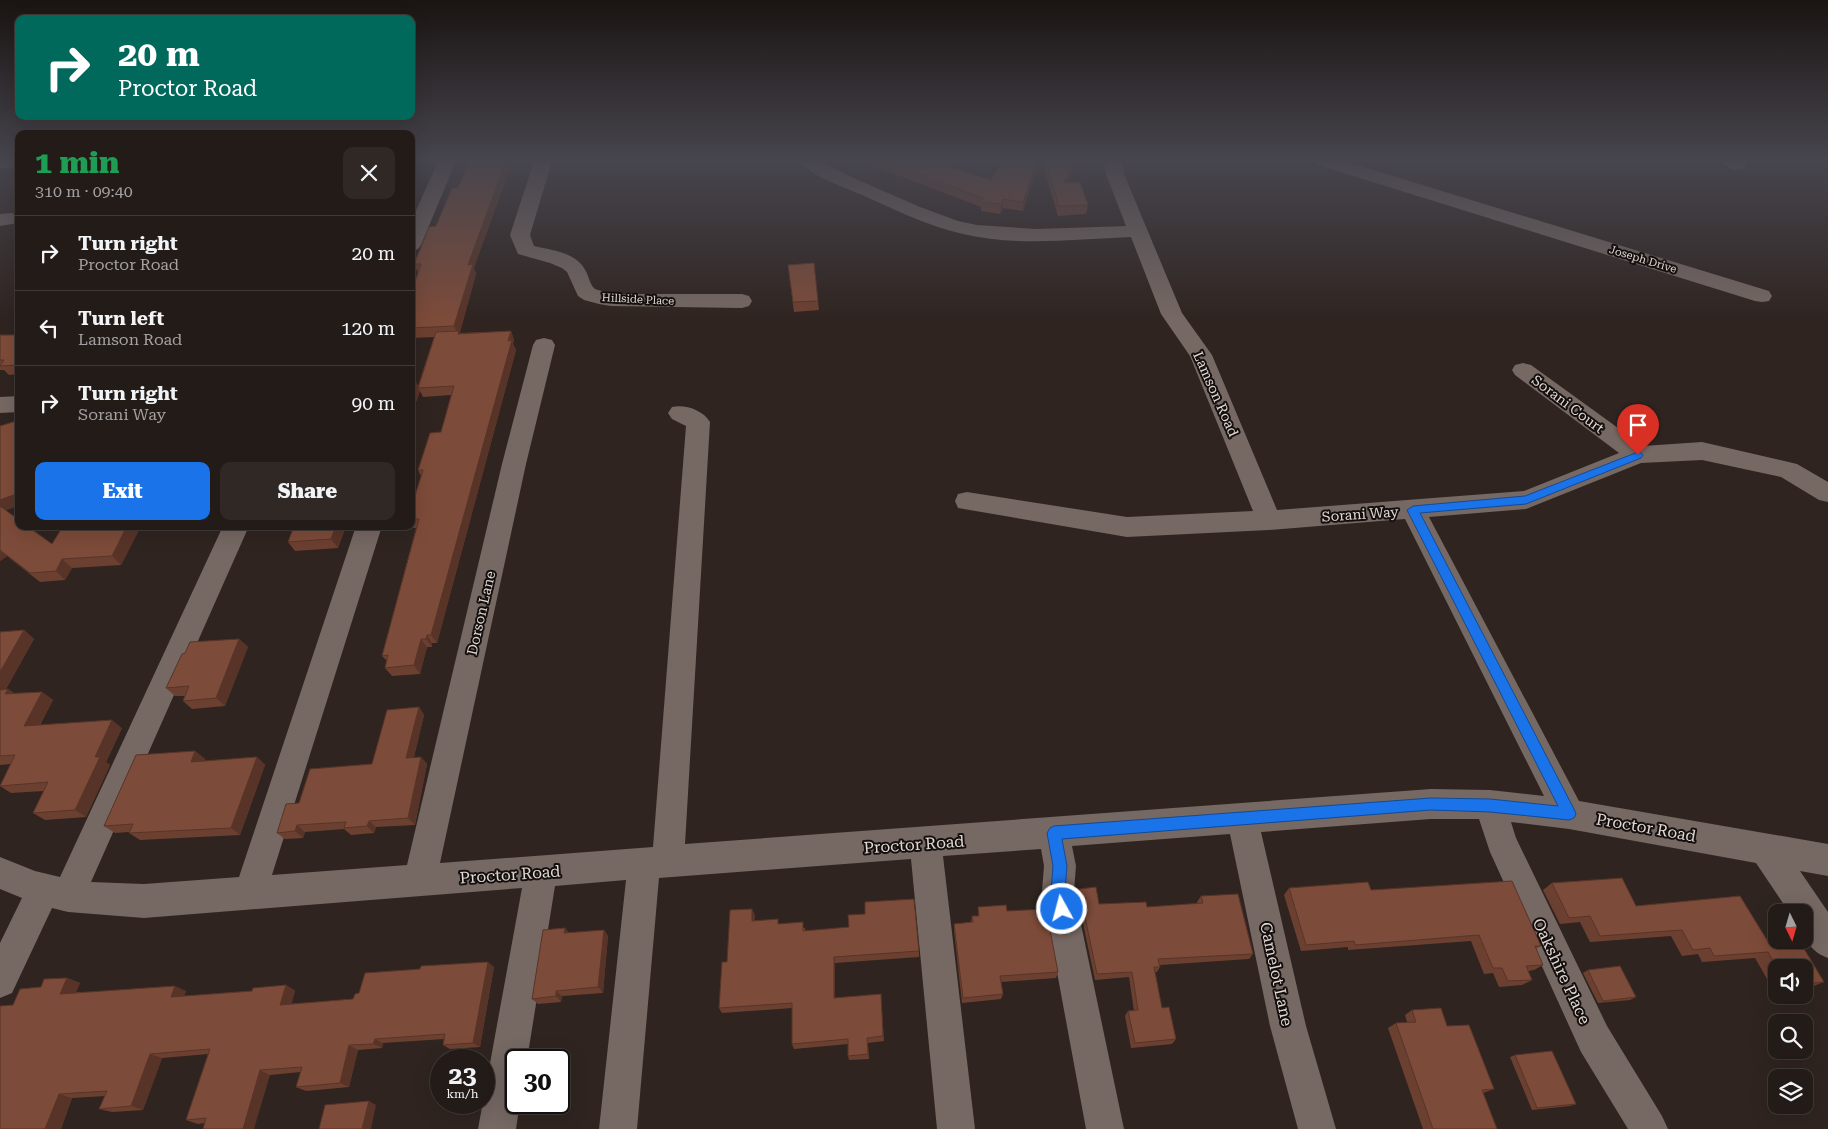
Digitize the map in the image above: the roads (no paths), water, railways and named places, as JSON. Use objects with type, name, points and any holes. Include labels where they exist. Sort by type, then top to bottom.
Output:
[{"type":"street","points":[[415,236],[425,214]]},
{"type":"street","name":"Hillside Place","points":[[527,214],[520,235],[525,250],[552,257],[573,266],[579,276],[583,289],[592,296],[611,300],[742,302]]},
{"type":"street","points":[[920,214],[976,231],[1002,234],[1136,230]]},
{"type":"street","name":"Lamson Road","points":[[1130,214],[1172,314],[1201,355],[1269,520]]},
{"type":"street","name":"Joseph Drive","points":[[1493,214],[1762,296]]},
{"type":"street","name":"Dorson Lane","points":[[420,881],[512,474],[544,345]]},
{"type":"street","name":"Sorani Court","points":[[1523,370],[1638,455]]},
{"type":"street","points":[[0,405],[15,404]]},
{"type":"street","points":[[618,1129],[656,863],[698,422],[680,413]]},
{"type":"street","name":"Sorani Way","points":[[967,501],[1127,527],[1269,520],[1526,500],[1638,455],[1702,451],[1788,470],[1828,493]]},
{"type":"street","points":[[1413,510],[1569,814]]},
{"type":"street","points":[[0,981],[56,893],[234,530]]},
{"type":"street","points":[[250,894],[368,530]]},
{"type":"street","name":"Proctor Road","points":[[0,873],[22,884],[56,893],[96,900],[144,901],[1431,804],[1490,805],[1569,814],[1828,860]]},
{"type":"street","name":"Oakshire Place","points":[[1490,805],[1501,841],[1594,1040],[1649,1129]]},
{"type":"street","name":"Camelot Lane","points":[[1241,818],[1251,853],[1288,1026],[1317,1129]]},
{"type":"street","points":[[1054,833],[1060,866],[1058,891],[1106,1129]]},
{"type":"street","points":[[925,843],[956,1129]]},
{"type":"street","points":[[1765,848],[1828,941]]},
{"type":"street","points":[[497,1129],[541,872]]}]
